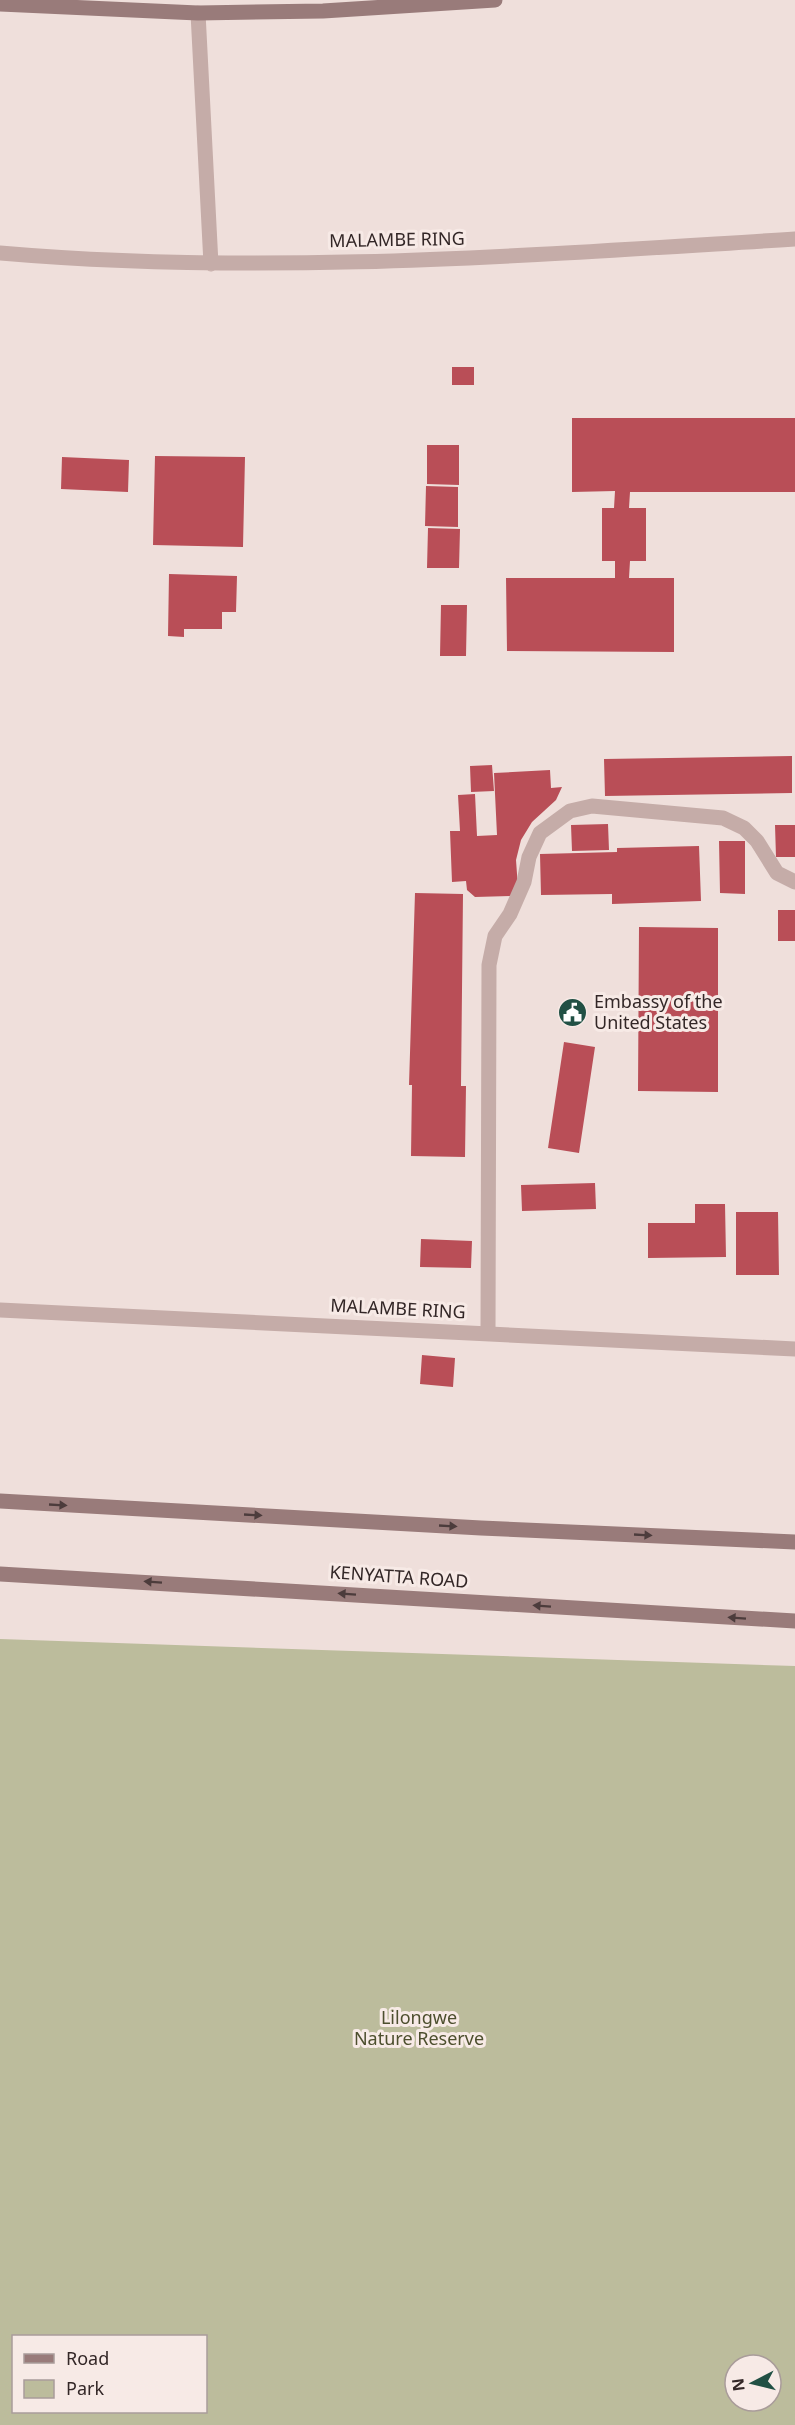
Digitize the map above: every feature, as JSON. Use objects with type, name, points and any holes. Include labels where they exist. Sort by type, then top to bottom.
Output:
[{"type":"main road","points":[[0,4],[198,13],[323,5],[495,0]]},
{"type":"main road","points":[[0,1501],[481,1528],[795,1542]]},
{"type":"main road","name":"KENYATTA ROAD","points":[[0,1574],[795,1621]]},
{"type":"street","points":[[198,13],[210,264]]},
{"type":"street","name":"MALAMBE RING","points":[[0,253],[210,264],[477,258],[795,239]]},
{"type":"street","points":[[488,1333],[489,965],[495,936],[510,914],[524,882],[529,857],[540,833],[570,811],[592,806],[723,818],[744,828],[758,841],[777,873],[795,882]]},
{"type":"street","name":"MALAMBE RING","points":[[0,1310],[795,1349]]},
{"type":"green space","name":"Lilongwe Nature Reserve","points":[[0,1639],[795,1666],[795,2425],[0,2425]]},
{"type":"building","points":[[452,367],[474,367],[474,385],[452,385]]},
{"type":"building","points":[[572,418],[795,418],[795,492],[630,492],[629,508],[646,508],[646,561],[630,561],[629,578],[674,578],[674,652],[507,651],[506,578],[615,578],[615,561],[602,561],[602,508],[614,508],[615,491],[572,492]]},
{"type":"building","points":[[427,445],[459,445],[459,485],[427,484]]},
{"type":"building","points":[[155,456],[245,457],[243,547],[153,545]]},
{"type":"building","points":[[62,457],[129,460],[128,492],[61,489]]},
{"type":"building","points":[[426,486],[458,487],[458,527],[425,526]]},
{"type":"building","points":[[428,528],[460,529],[459,568],[427,568]]},
{"type":"building","points":[[169,574],[237,576],[236,612],[222,612],[222,629],[184,629],[184,637],[168,636]]},
{"type":"building","points":[[441,605],[467,605],[466,656],[440,656]]},
{"type":"building","points":[[792,756],[792,793],[605,796],[604,759]]},
{"type":"building","points":[[492,765],[494,791],[471,792],[470,766]]},
{"type":"building","points":[[550,770],[551,788],[562,787],[556,800],[532,822],[521,840],[516,860],[518,888],[510,896],[475,897],[467,890],[466,881],[452,882],[450,831],[460,831],[458,795],[475,794],[477,836],[497,835],[494,773]]},
{"type":"building","points":[[608,824],[609,850],[572,851],[571,825]]},
{"type":"building","points":[[775,825],[795,825],[795,857],[776,857]]},
{"type":"building","points":[[719,841],[745,841],[745,894],[720,893]]},
{"type":"building","points":[[699,846],[701,901],[612,904],[612,894],[541,895],[540,854],[617,852],[617,848]]},
{"type":"building","points":[[415,893],[463,894],[461,1086],[466,1086],[465,1157],[411,1156],[412,1085],[409,1085]]},
{"type":"building","points":[[778,910],[795,910],[795,941],[778,941]]},
{"type":"building","points":[[639,927],[718,928],[718,1092],[638,1091]]},
{"type":"building","points":[[564,1042],[595,1047],[579,1153],[548,1148]]},
{"type":"building","points":[[595,1183],[596,1209],[522,1211],[521,1185]]},
{"type":"building","points":[[695,1204],[725,1204],[726,1257],[648,1258],[648,1223],[695,1223]]},
{"type":"building","points":[[736,1212],[778,1212],[779,1275],[736,1275]]},
{"type":"building","points":[[421,1239],[472,1241],[471,1268],[420,1267]]},
{"type":"building","points":[[422,1355],[455,1358],[453,1387],[420,1384]]},
{"type":"place","name":"Embassy of the United States","points":[[573,1012]]}]
